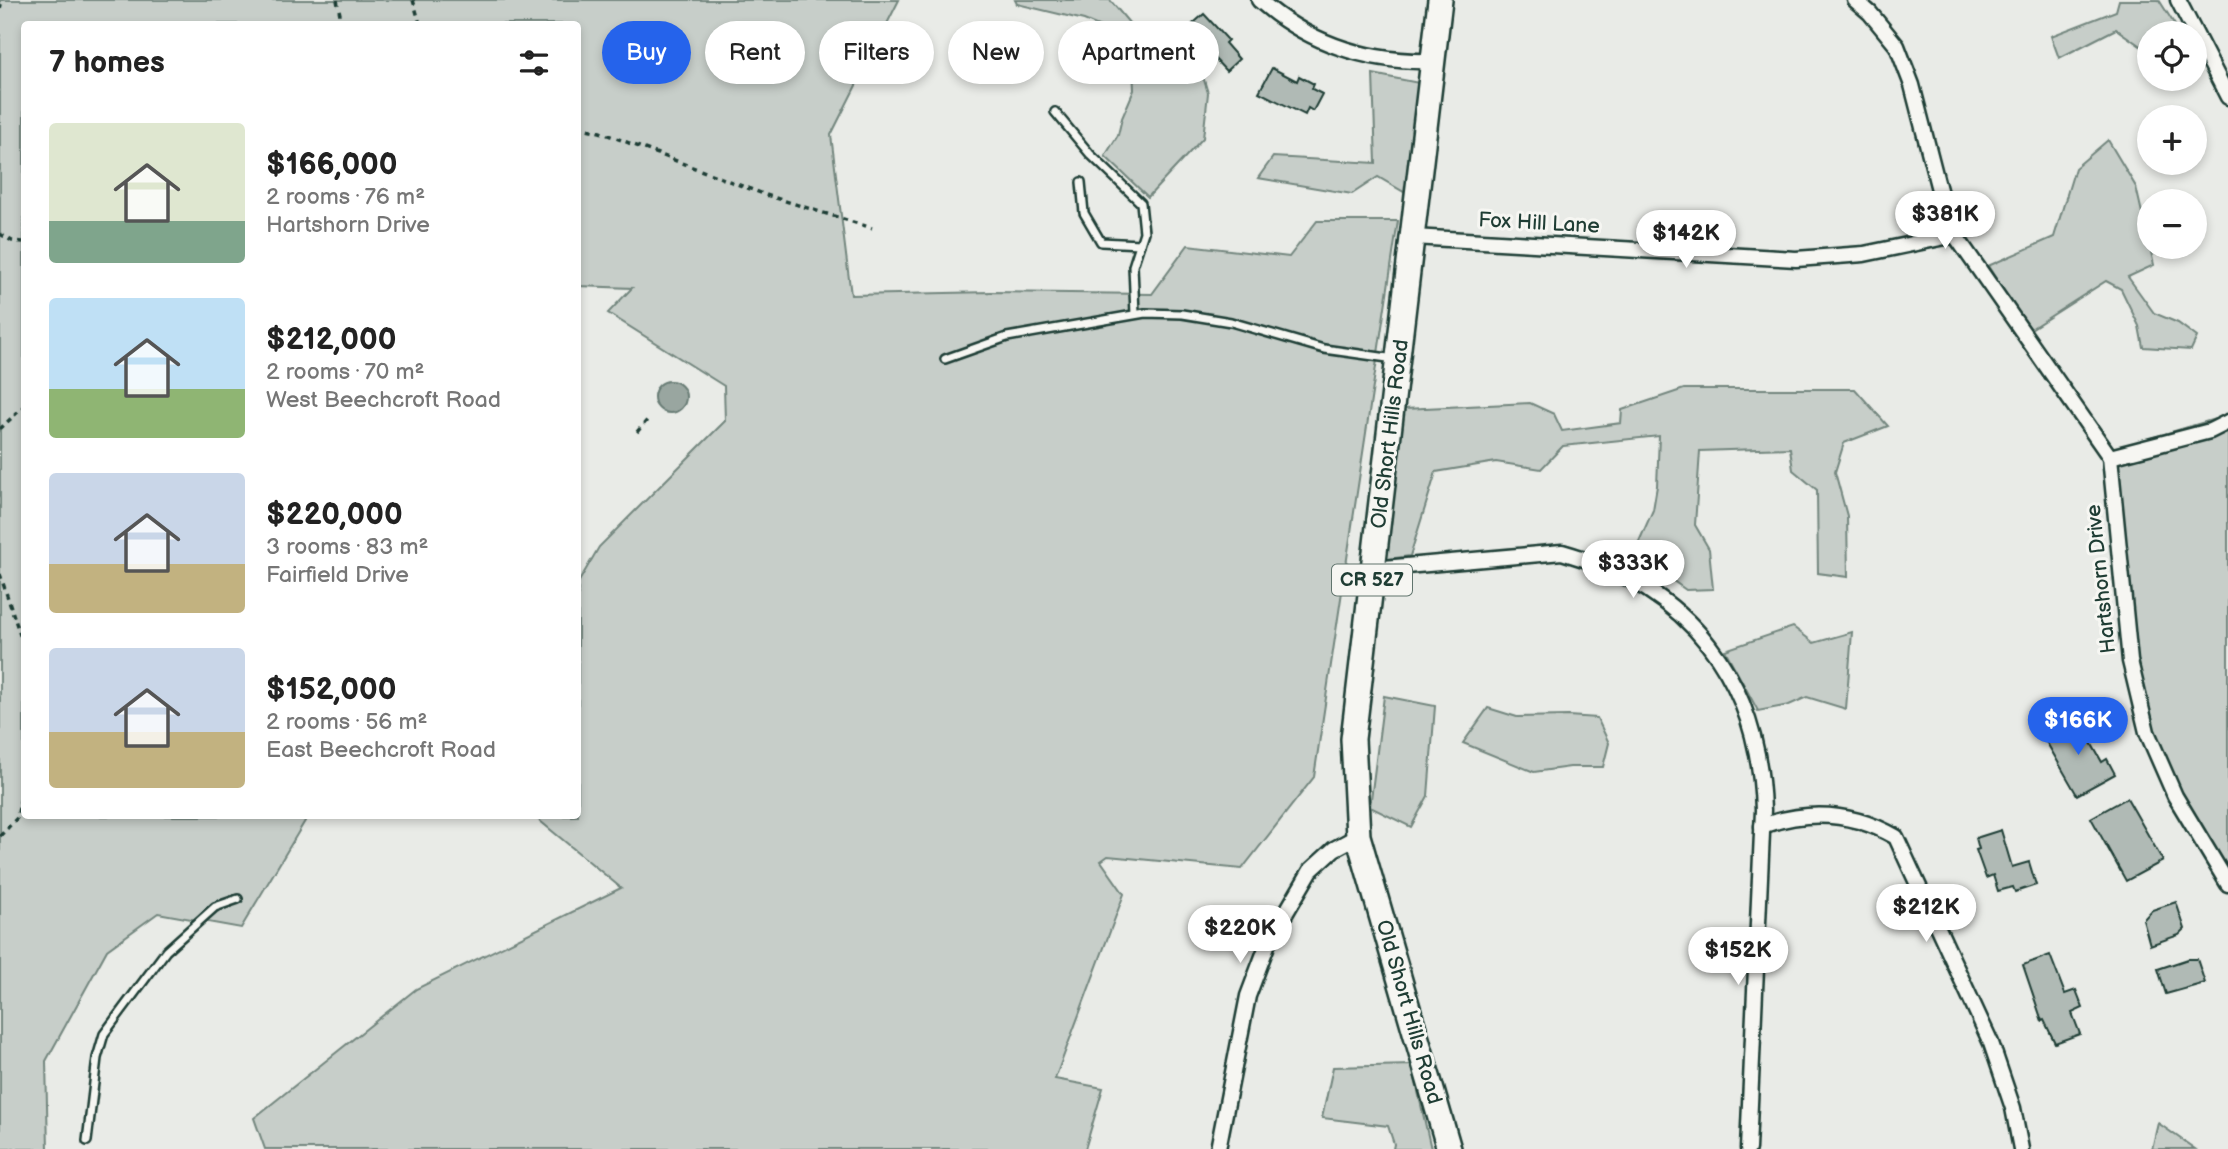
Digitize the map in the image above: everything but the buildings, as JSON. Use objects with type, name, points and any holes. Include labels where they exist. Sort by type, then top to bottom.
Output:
[{"type":"main road","name":"Old Short Hills Road","points":[[1440,0],[1353,739],[1358,836],[1449,1149]]},
{"type":"street","points":[[1259,0],[1293,26],[1338,48],[1387,60],[1433,61]]},
{"type":"street","points":[[1855,0],[1870,13],[1897,46],[1912,85],[1946,217],[1955,235],[2110,457],[2210,431],[2228,422]]},
{"type":"street","points":[[2178,0],[2228,97]]},
{"type":"street","name":"Fox Hill Lane","points":[[1413,237],[1796,259],[1864,254],[1955,235]]},
{"type":"street","name":"Hartshorn Drive","points":[[2110,457],[2130,661],[2147,732],[2175,796],[2228,884]]},
{"type":"street","points":[[1373,569],[1562,552],[1588,559],[1637,581],[1682,616],[1730,676],[1742,701],[1758,751],[1762,778],[1748,1149]]},
{"type":"street","points":[[1762,826],[1795,816],[1825,814],[1862,821],[1896,837],[1991,1043],[2013,1108],[2021,1149]]},
{"type":"street","points":[[1217,1149],[1246,1006],[1268,943],[1311,870],[1334,849],[1358,836]]},
{"type":"lane","points":[[1055,112],[1090,154],[1141,203],[1144,232],[1133,266],[1135,314]]},
{"type":"lane","points":[[1081,182],[1084,214],[1101,242],[1140,244]]},
{"type":"lane","points":[[945,359],[1007,337],[1135,314],[1182,314],[1231,322],[1324,349],[1399,360]]},
{"type":"lane","points":[[87,1140],[97,1058],[104,1034],[166,951],[215,907],[239,899]]},
{"type":"path","points":[[0,9],[2,0]]},
{"type":"path","points":[[337,0],[341,21]]},
{"type":"path","points":[[413,0],[419,21]]},
{"type":"path","points":[[581,128],[600,132],[766,195],[872,228]]},
{"type":"path","points":[[0,234],[12,241],[21,242]]},
{"type":"path","points":[[0,429],[21,409]]},
{"type":"path","points":[[637,432],[649,418]]},
{"type":"path","points":[[0,574],[21,638]]},
{"type":"path","points":[[0,836],[17,818],[21,797]]},
{"type":"shaded area","points":[[0,0],[899,0],[888,21],[819,21],[819,84],[857,84],[831,135],[851,295],[992,292],[1152,294],[1188,245],[1289,257],[1317,221],[1398,221],[1314,777],[1242,869],[1108,856],[1101,861],[1124,894],[1055,1079],[1103,1088],[1085,1149],[265,1149],[254,1118],[416,989],[621,888],[538,819],[581,819],[581,578],[599,547],[725,421],[724,386],[608,313],[632,288],[581,286],[581,21],[21,21],[21,819],[306,819],[241,928],[158,913],[107,950],[46,1061],[48,1149],[0,1149]]},
{"type":"shaded area","points":[[1015,0],[1110,0],[1128,21],[1086,21],[1017,4]]},
{"type":"shaded area","points":[[2119,0],[2159,0],[2172,21],[2137,21],[2137,44],[2116,29],[2059,58],[2051,36],[2116,11]]},
{"type":"shaded area","points":[[1373,74],[1419,83],[1409,195],[1378,177],[1352,194],[1258,178],[1273,157],[1376,163]]},
{"type":"shaded area","points":[[1134,84],[1205,84],[1208,93],[1203,138],[1148,197],[1105,156],[1118,135]]},
{"type":"shaded area","points":[[2108,140],[2136,187],[2137,259],[2153,259],[2154,265],[2128,277],[2154,313],[2178,323],[2197,337],[2191,350],[2143,347],[2139,326],[2121,289],[2106,281],[2029,330],[1988,266],[2054,237],[2075,168]]},
{"type":"shaded area","points":[[670,381],[681,386],[686,397],[681,408],[670,413],[659,408],[654,397],[659,386]]},
{"type":"shaded area","points":[[1684,389],[1855,389],[1888,426],[1844,443],[1835,472],[1847,516],[1848,577],[1818,573],[1817,490],[1793,470],[1790,448],[1700,451],[1695,525],[1709,549],[1713,589],[1686,590],[1634,553],[1653,510],[1659,436],[1563,446],[1541,469],[1496,462],[1436,472],[1410,556],[1381,560],[1404,409],[1530,403],[1554,414],[1562,431],[1621,423],[1622,410]]},
{"type":"shaded area","points":[[2228,415],[2228,867],[2173,789],[2123,632],[2117,448]]},
{"type":"shaded area","points":[[1793,627],[1814,643],[1852,632],[1846,709],[1807,697],[1789,705],[1758,711],[1725,650]]},
{"type":"shaded area","points":[[1384,696],[1435,706],[1428,796],[1411,827],[1370,807]]},
{"type":"shaded area","points":[[1488,708],[1517,717],[1597,718],[1609,743],[1603,767],[1570,767],[1534,772],[1463,743]]},
{"type":"shaded area","points":[[1412,1065],[1431,1149],[1393,1149],[1388,1126],[1322,1118],[1333,1067]]},
{"type":"shaded area","points":[[2158,1123],[2195,1149],[2152,1149]]}]
